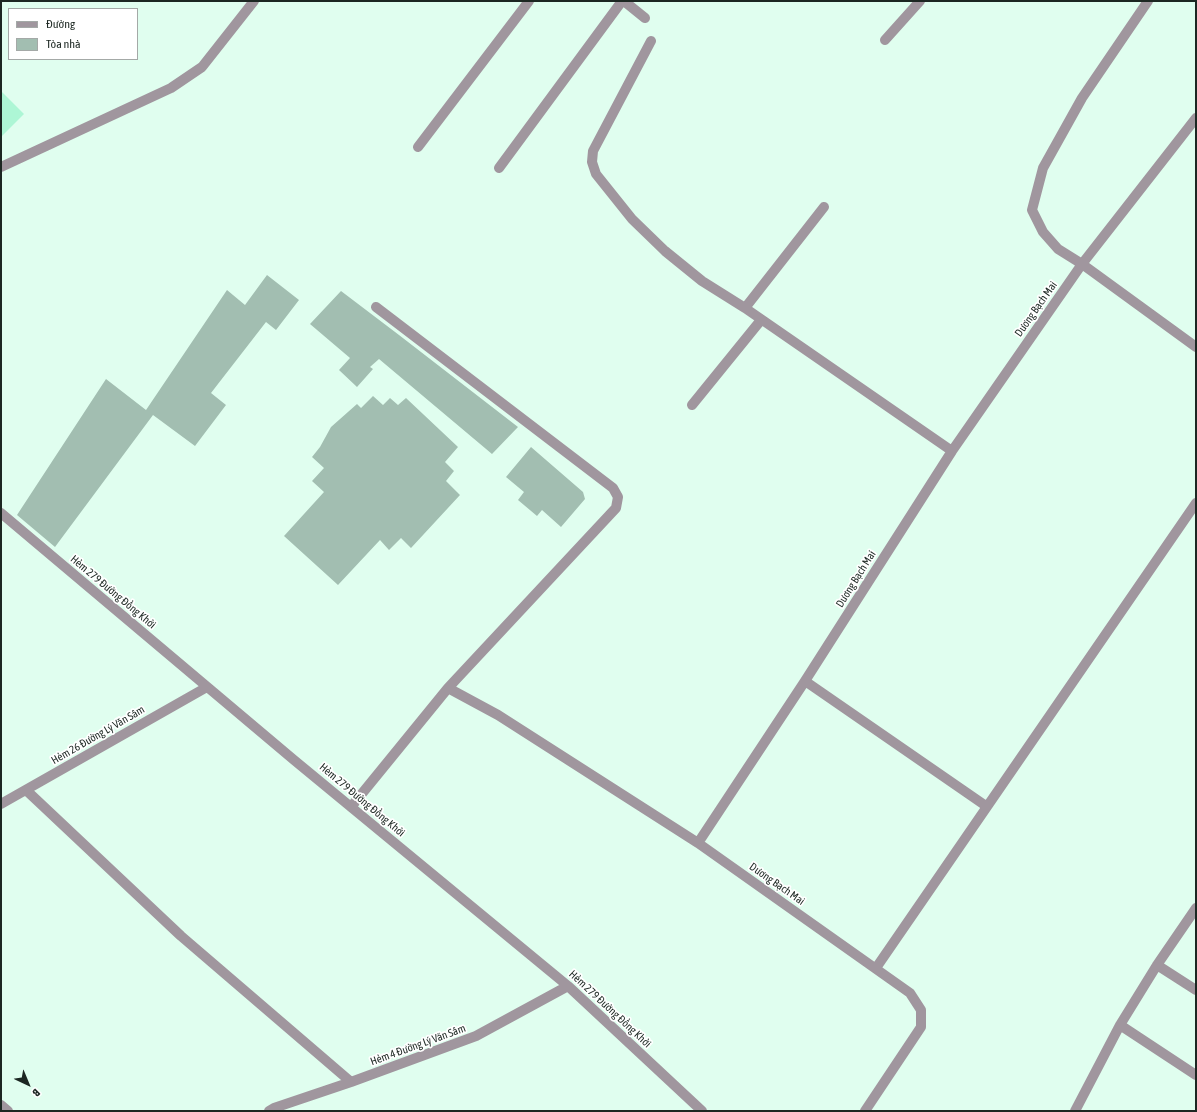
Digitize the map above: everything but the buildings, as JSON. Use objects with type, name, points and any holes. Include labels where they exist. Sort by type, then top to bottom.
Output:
[{"type":"street","points":[[1,167],[171,88],[202,67],[254,1]]},
{"type":"street","points":[[418,147],[529,1]]},
{"type":"street","points":[[499,168],[623,1],[645,18]]},
{"type":"street","points":[[885,40],[920,1]]},
{"type":"street","points":[[1148,1],[1082,98],[1043,168],[1032,210],[1043,232],[1058,249],[1082,264],[1196,347]]},
{"type":"street","points":[[651,41],[594,151],[592,162],[596,174],[632,219],[665,252],[702,281],[745,308],[952,451]]},
{"type":"street","name":"Dương Bạch Mai","points":[[865,1111],[921,1027],[921,1010],[910,994],[876,968],[698,844],[805,681],[952,451],[1082,264],[1196,118]]},
{"type":"street","points":[[745,308],[824,207]]},
{"type":"street","points":[[350,807],[448,688],[616,508],[618,497],[613,488],[376,307]]},
{"type":"street","points":[[692,405],[761,320]]},
{"type":"street","points":[[876,968],[986,806],[1196,503]]},
{"type":"street","name":"Hẻm 279 Đường Đồng Khởi","points":[[1,513],[350,807],[568,986],[702,1111]]},
{"type":"street","points":[[805,681],[986,806]]},
{"type":"street","name":"Hẻm 26 Đường Lý Văn Sâm","points":[[1,804],[207,687]]},
{"type":"street","points":[[448,688],[498,715],[698,844]]},
{"type":"street","points":[[26,790],[181,936],[351,1082]]},
{"type":"street","points":[[1074,1111],[1120,1025],[1157,965],[1196,908]]},
{"type":"street","points":[[1157,965],[1196,990]]},
{"type":"street","name":"Hẻm 4 Đường Lý Văn Sâm","points":[[269,1111],[476,1036],[568,986]]},
{"type":"street","points":[[1120,1025],[1196,1075]]},
{"type":"street","points":[[1,1106],[8,1111]]},
{"type":"green space","points":[[1,91],[24,114],[1,137]]}]
